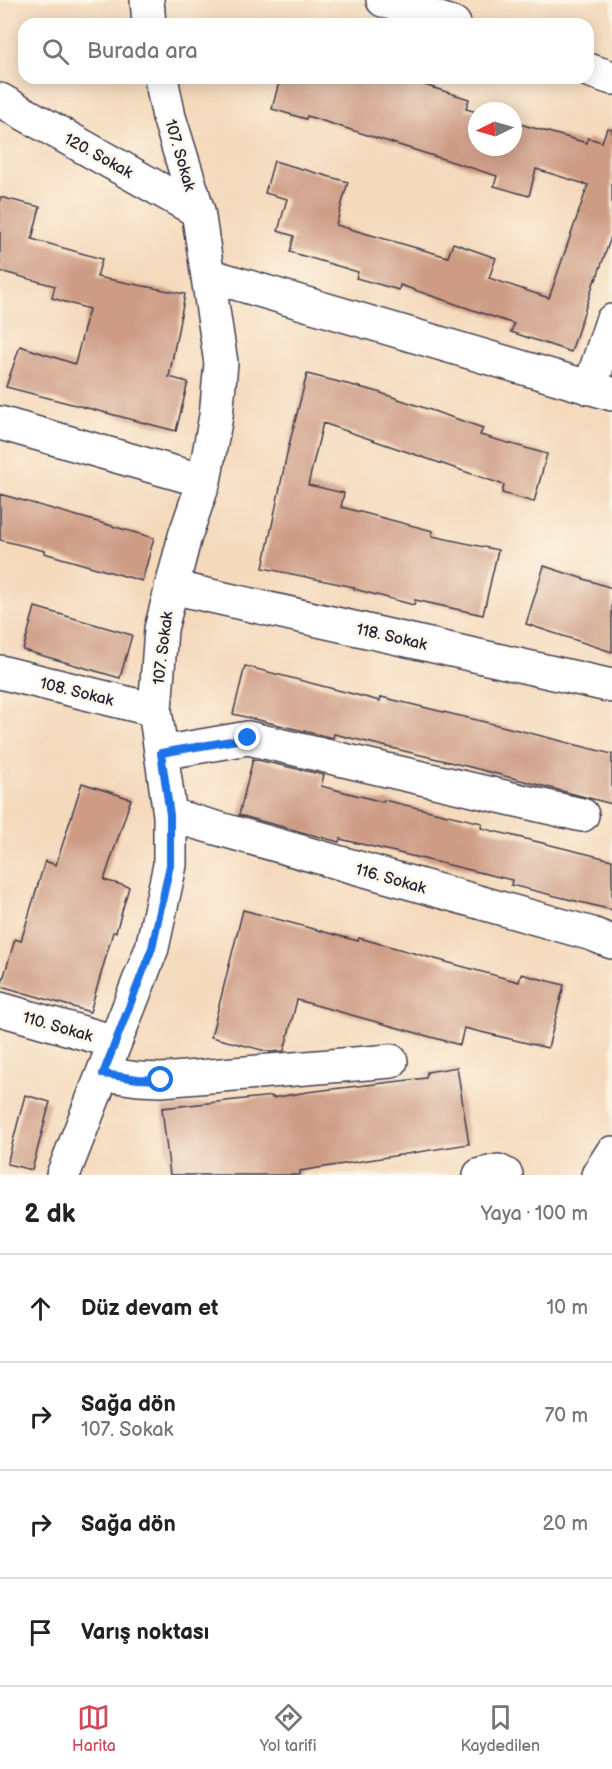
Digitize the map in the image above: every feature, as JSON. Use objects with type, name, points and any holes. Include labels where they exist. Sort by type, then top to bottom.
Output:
[{"type":"street","points":[[147,0],[148,18]]},
{"type":"street","points":[[383,0],[436,18]]},
{"type":"street","points":[[594,72],[612,78]]},
{"type":"street","name":"107. Sokak","points":[[63,1175],[152,948],[170,865],[170,815],[155,710],[161,629],[185,536],[204,481],[216,416],[221,363],[198,211],[162,84]]},
{"type":"street","name":"120. Sokak","points":[[0,100],[198,211]]},
{"type":"street","points":[[208,275],[601,391],[612,321]]},
{"type":"street","points":[[0,423],[204,481]]},
{"type":"street","name":"118. Sokak","points":[[171,587],[612,686]]},
{"type":"street","name":"108. Sokak","points":[[0,672],[155,710]]},
{"type":"street","points":[[161,753],[248,738],[582,815]]},
{"type":"street","name":"116. Sokak","points":[[170,815],[581,931],[612,942]]},
{"type":"street","name":"110. Sokak","points":[[0,1009],[115,1042]]},
{"type":"street","points":[[103,1074],[161,1080],[391,1061]]},
{"type":"street","points":[[598,1175],[612,1153]]},
{"type":"street","points":[[480,1175],[498,1172],[507,1175]]},
{"type":"building","points":[[278,84],[421,84],[469,99],[466,109],[468,110],[468,156],[522,156],[522,125],[587,143],[588,138],[602,142],[607,128],[612,129],[612,234],[571,352],[511,332],[514,324],[400,285],[399,290],[356,278],[358,272],[290,252],[294,236],[278,231],[287,199],[265,193],[274,161],[348,182],[336,225],[448,257],[453,243],[496,258],[489,278],[549,298],[588,185],[536,169],[529,196],[494,186],[497,176],[307,116],[306,119],[272,109]]},
{"type":"building","points":[[0,197],[40,207],[32,239],[102,259],[97,277],[185,294],[169,377],[188,382],[176,431],[6,387],[20,346],[75,364],[89,309],[52,298],[55,286],[0,271]]},
{"type":"building","points":[[307,374],[375,391],[483,428],[480,435],[547,454],[534,502],[502,493],[504,485],[323,423],[308,485],[344,493],[341,507],[433,531],[432,536],[498,550],[483,615],[415,600],[414,605],[354,589],[354,587],[263,568],[288,449]]},
{"type":"building","points":[[0,494],[154,538],[142,581],[44,553],[45,551],[0,540]]},
{"type":"building","points":[[544,566],[612,588],[612,652],[526,624]]},
{"type":"building","points":[[35,607],[132,635],[120,678],[23,650]]},
{"type":"building","points":[[245,666],[380,701],[381,697],[612,754],[612,804],[334,734],[333,738],[233,714]]},
{"type":"building","points":[[253,759],[324,775],[321,786],[482,823],[481,828],[612,860],[612,910],[511,885],[512,880],[340,839],[339,842],[239,815]]},
{"type":"building","points":[[82,783],[131,799],[104,880],[129,887],[116,932],[113,932],[90,1012],[1,986],[15,939],[21,941],[45,861],[56,865]]},
{"type":"building","points":[[243,910],[358,941],[359,938],[519,982],[521,974],[564,985],[548,1048],[464,1028],[460,1045],[297,1000],[284,1051],[270,1052],[211,1037]]},
{"type":"building","points":[[457,1067],[469,1144],[300,1171],[300,1175],[170,1175],[162,1108],[272,1096],[272,1098],[426,1078],[427,1072]]},
{"type":"building","points":[[25,1095],[50,1102],[32,1170],[7,1164]]},
{"type":"route","points":[[161,1080],[103,1074],[152,948],[170,865],[170,815],[161,753],[248,738]]}]
